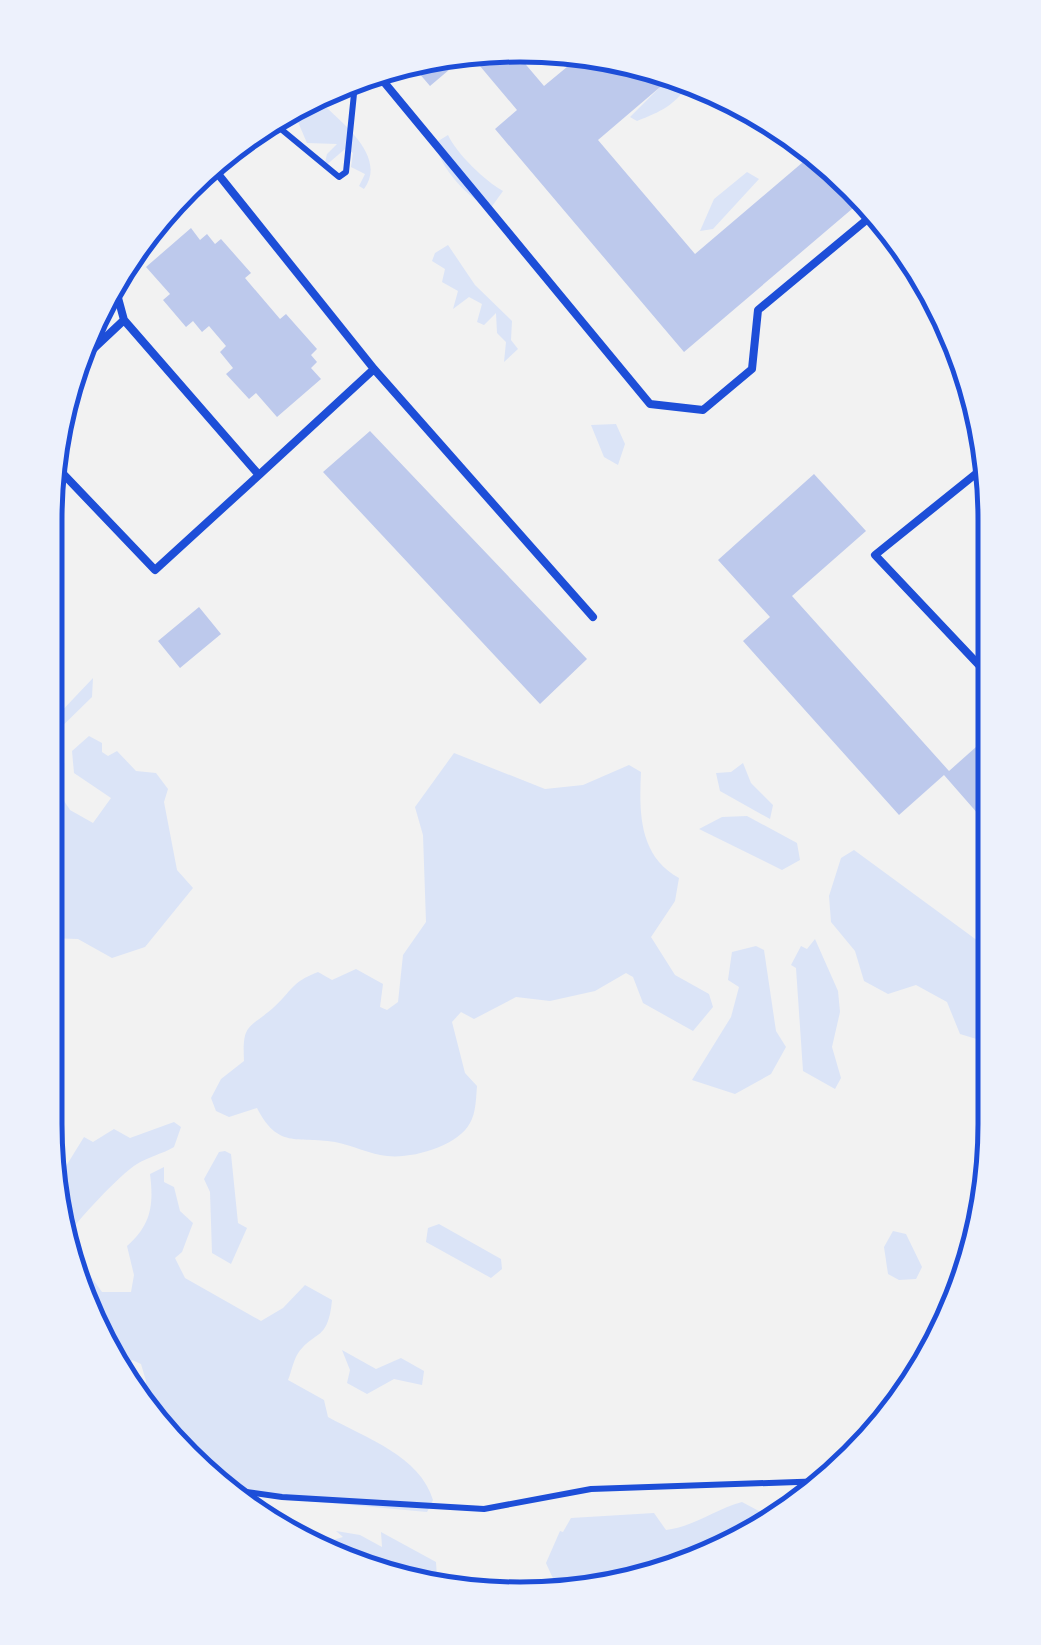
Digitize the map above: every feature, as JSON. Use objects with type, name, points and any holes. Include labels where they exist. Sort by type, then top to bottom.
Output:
[{"type":"lane","points":[[385,83],[650,404],[703,410],[752,369],[758,310],[866,220]]},
{"type":"lane","points":[[219,176],[374,370],[594,617]]},
{"type":"lane","points":[[119,301],[124,320],[260,476]]},
{"type":"lane","points":[[97,346],[124,320]]},
{"type":"lane","points":[[65,475],[155,570],[374,370]]},
{"type":"lane","points":[[976,474],[875,556],[978,664]]},
{"type":"path","points":[[282,130],[339,177],[346,172],[353,94]]},
{"type":"path","points":[[248,1492],[484,1510],[591,1489],[806,1483]]},
{"type":"shaded area","points":[[662,85],[682,92],[667,107],[645,118],[637,121],[630,117]]},
{"type":"shaded area","points":[[327,108],[345,125],[367,155],[370,178],[364,189],[359,186],[365,174],[351,167],[353,153],[345,149],[324,167],[327,154],[337,144],[307,143],[298,122]]},
{"type":"shaded area","points":[[448,135],[472,166],[503,191],[490,209],[464,190],[443,163],[435,143]]},
{"type":"shaded area","points":[[747,172],[759,179],[713,229],[700,231],[714,199]]},
{"type":"shaded area","points":[[448,245],[475,285],[512,321],[511,340],[518,349],[504,362],[506,342],[497,333],[496,313],[484,325],[477,322],[482,304],[469,297],[453,309],[458,291],[442,282],[445,269],[432,261],[435,253]]},
{"type":"shaded area","points":[[616,424],[625,444],[618,465],[604,457],[591,425]]},
{"type":"shaded area","points":[[93,678],[92,697],[62,726],[62,711]]},
{"type":"shaded area","points":[[89,736],[102,743],[102,752],[108,756],[117,751],[136,771],[156,773],[168,789],[164,802],[177,870],[193,888],[145,947],[112,958],[78,939],[62,938],[62,798],[70,810],[93,823],[111,798],[74,773],[72,751]]},
{"type":"shaded area","points":[[454,753],[545,789],[583,785],[629,765],[641,772],[640,803],[649,846],[666,869],[679,878],[675,901],[651,937],[675,975],[709,994],[713,1007],[693,1031],[643,1003],[633,977],[626,973],[595,991],[550,1001],[516,997],[474,1019],[461,1012],[452,1022],[465,1073],[477,1086],[473,1115],[455,1138],[421,1153],[387,1156],[335,1142],[289,1138],[273,1130],[257,1108],[229,1117],[216,1111],[211,1098],[221,1079],[244,1061],[244,1040],[249,1028],[302,980],[318,972],[332,980],[356,969],[383,984],[380,1007],[387,1010],[398,1002],[403,955],[426,922],[423,835],[415,807]]},
{"type":"shaded area","points":[[743,763],[751,783],[773,805],[770,819],[720,791],[716,773],[731,772]]},
{"type":"shaded area","points":[[747,816],[797,843],[800,860],[782,870],[699,829],[722,817]]},
{"type":"shaded area","points":[[854,850],[978,941],[978,1039],[960,1034],[947,1002],[916,985],[888,994],[864,981],[855,951],[831,922],[829,896],[841,858]]},
{"type":"shaded area","points":[[815,939],[838,991],[840,1012],[832,1047],[841,1078],[835,1089],[803,1071],[796,968],[791,965],[801,946],[807,949]]},
{"type":"shaded area","points":[[756,946],[764,950],[776,1031],[786,1047],[771,1074],[735,1094],[692,1080],[731,1017],[739,987],[728,980],[732,952]]},
{"type":"shaded area","points":[[174,1122],[181,1127],[174,1147],[129,1169],[74,1227],[64,1169],[84,1137],[93,1142],[114,1129],[130,1138]]},
{"type":"shaded area","points":[[219,1152],[231,1154],[238,1223],[247,1228],[231,1264],[212,1253],[210,1192],[204,1179]]},
{"type":"shaded area","points":[[164,1167],[164,1182],[174,1187],[180,1211],[193,1223],[182,1252],[175,1258],[185,1278],[261,1321],[283,1308],[305,1285],[332,1300],[324,1329],[297,1355],[288,1380],[324,1400],[328,1417],[390,1450],[416,1471],[433,1500],[427,1512],[297,1500],[242,1488],[197,1448],[157,1403],[146,1387],[141,1364],[132,1360],[130,1363],[124,1354],[87,1271],[102,1292],[131,1292],[134,1275],[127,1246],[149,1214],[150,1174]]},
{"type":"shaded area","points":[[439,1224],[501,1259],[502,1269],[491,1278],[426,1242],[428,1228]]},
{"type":"shaded area","points":[[893,1231],[906,1234],[922,1267],[916,1279],[899,1280],[888,1274],[884,1247]]},
{"type":"shaded area","points":[[342,1350],[376,1369],[401,1358],[424,1371],[422,1385],[394,1379],[367,1394],[347,1383],[350,1370]]},
{"type":"shaded area","points":[[742,1502],[762,1513],[696,1548],[610,1574],[555,1581],[546,1563],[560,1531],[571,1518],[654,1513],[666,1530]]},
{"type":"shaded area","points":[[336,1531],[360,1535],[382,1547],[381,1532],[436,1562],[437,1575],[373,1558],[330,1541],[343,1537]]},
{"type":"building","points":[[524,62],[544,86],[569,65],[662,85],[598,140],[695,254],[804,161],[854,207],[684,352],[495,129],[517,110],[478,64]]},
{"type":"building","points":[[452,68],[430,86],[420,74]]},
{"type":"building","points":[[191,228],[200,240],[207,234],[215,244],[221,239],[251,273],[245,278],[280,319],[286,314],[317,349],[311,355],[317,362],[311,368],[321,379],[277,417],[256,393],[249,399],[226,374],[233,368],[220,352],[226,346],[209,326],[202,332],[193,321],[186,327],[163,300],[170,294],[146,267]]},
{"type":"building","points":[[370,431],[587,659],[540,704],[323,472]]},
{"type":"building","points":[[814,474],[866,531],[792,596],[949,771],[978,745],[978,814],[944,775],[899,815],[743,641],[770,617],[718,560]]},
{"type":"building","points":[[199,607],[221,634],[180,668],[158,641]]}]
